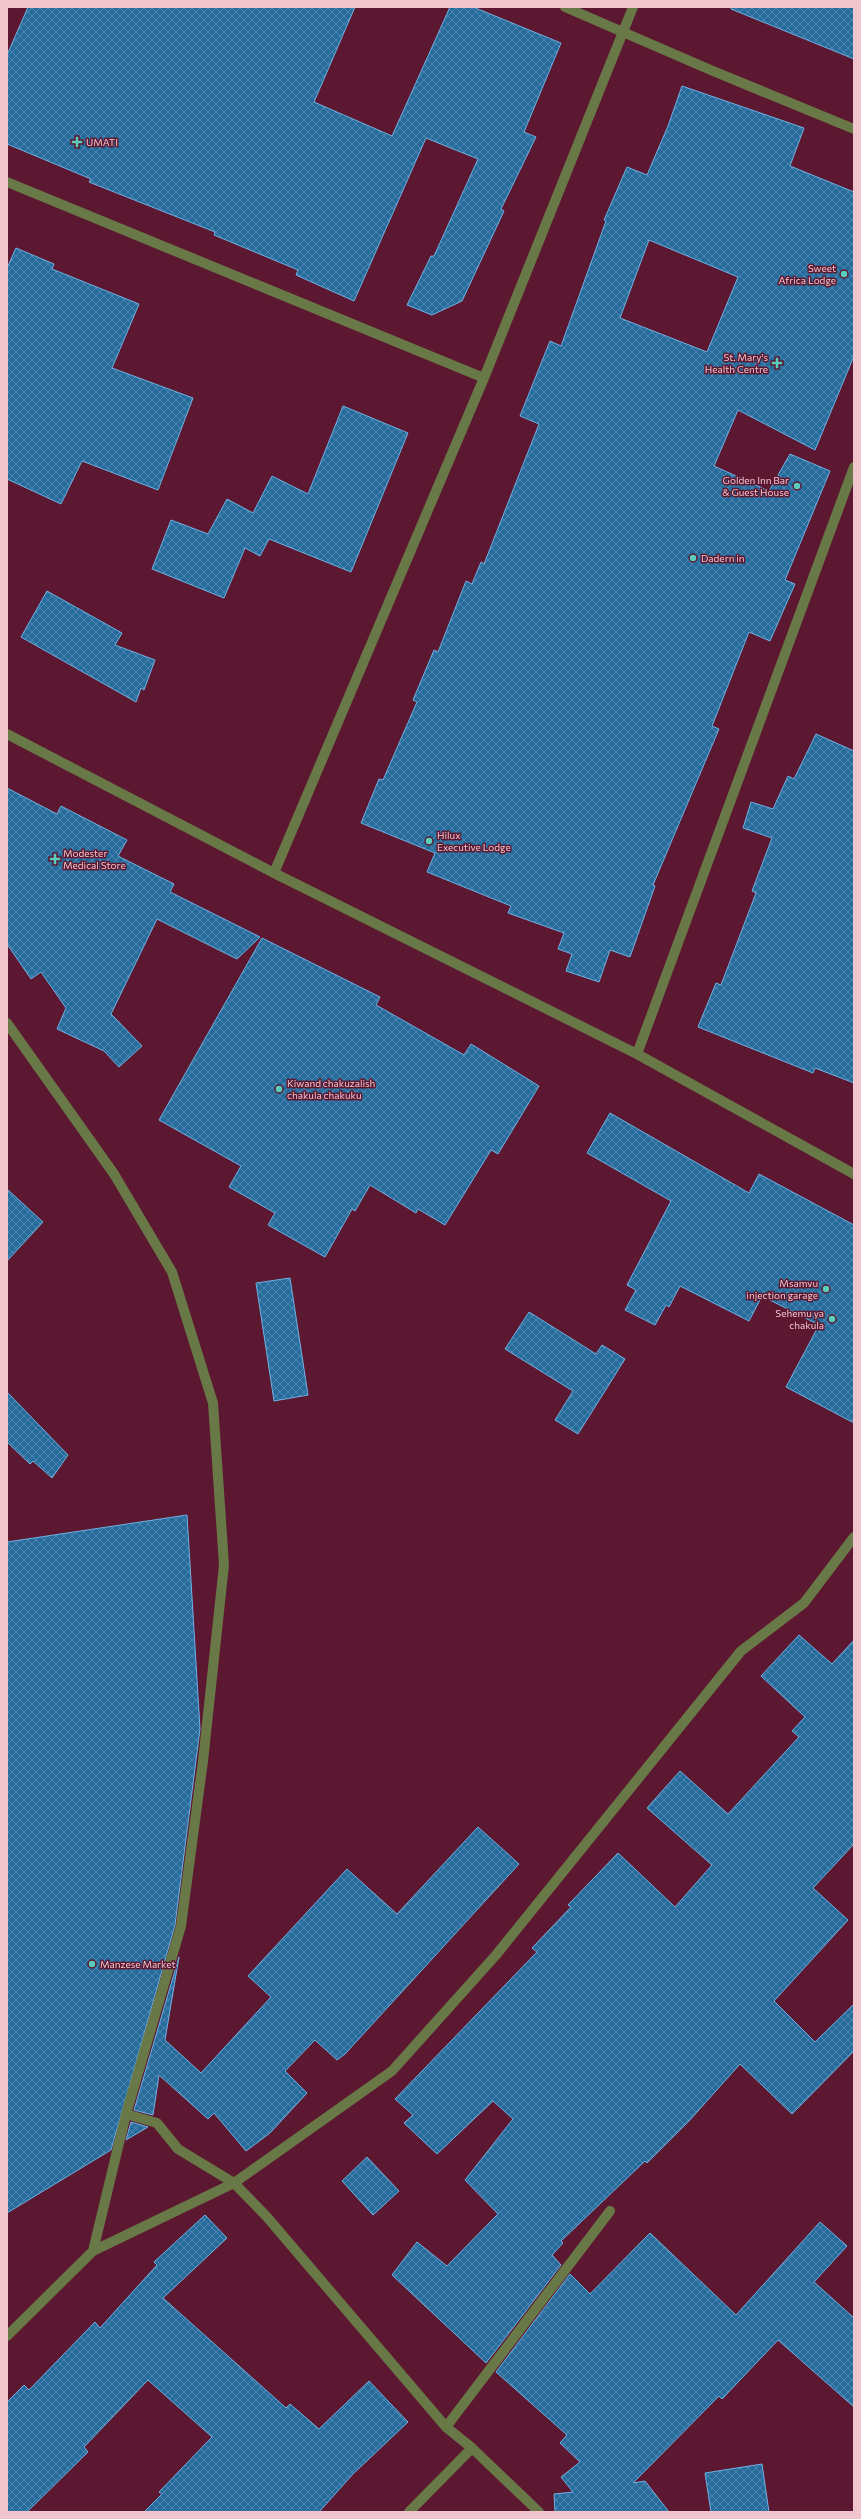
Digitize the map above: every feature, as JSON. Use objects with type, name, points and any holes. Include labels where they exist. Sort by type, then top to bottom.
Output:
[{"type":"street","points":[[565,7],[854,129]]},
{"type":"street","points":[[274,873],[484,378],[633,7]]},
{"type":"street","points":[[8,185],[484,378]]},
{"type":"street","points":[[637,1054],[854,467]]},
{"type":"street","points":[[7,734],[274,873],[637,1054],[854,1174]]},
{"type":"street","points":[[7,1024],[114,1174],[172,1272],[213,1403],[224,1564],[203,1761],[181,1926],[126,2114],[92,2251]]},
{"type":"street","points":[[7,2336],[92,2251],[234,2183],[392,2070],[496,1955],[741,1651],[804,1603],[854,1537]]},
{"type":"street","points":[[126,2114],[157,2123],[178,2149],[234,2183],[267,2217],[446,2427],[472,2448],[539,2512]]},
{"type":"street","points":[[446,2427],[610,2211]]},
{"type":"street","points":[[409,2512],[472,2448]]},
{"type":"building","points":[[28,7],[355,7],[314,102],[392,136],[450,7],[473,7],[561,43],[524,132],[536,137],[501,209],[504,211],[462,301],[432,315],[407,305],[431,256],[434,256],[478,159],[426,138],[354,301],[296,275],[298,270],[214,235],[215,232],[89,182],[91,179],[7,144],[7,55]]},
{"type":"building","points":[[731,7],[854,7],[854,59],[731,9]]},
{"type":"building","points":[[682,86],[804,128],[790,166],[854,192],[854,356],[815,450],[738,410],[714,466],[769,491],[790,454],[830,471],[785,580],[795,584],[770,641],[749,632],[712,726],[719,729],[653,885],[655,886],[630,957],[610,950],[599,982],[566,971],[572,954],[558,949],[564,933],[508,913],[511,906],[427,872],[435,853],[361,823],[379,779],[383,780],[417,702],[413,700],[434,650],[438,652],[466,581],[472,584],[481,562],[484,564],[539,424],[520,416],[550,341],[561,346],[606,221],[604,220],[627,167],[647,175],[668,126]],"holes":[[[649,240],[738,277],[707,352],[620,318]]]},
{"type":"building","points":[[16,248],[54,264],[52,269],[139,304],[112,368],[193,398],[158,490],[82,461],[61,504],[7,479],[7,268]]},
{"type":"building","points":[[343,406],[408,433],[351,572],[269,539],[260,556],[245,548],[224,598],[152,569],[171,520],[208,534],[227,499],[253,513],[272,476],[308,494]]},
{"type":"building","points":[[47,591],[122,633],[115,645],[155,660],[144,690],[141,688],[136,702],[21,637]]},
{"type":"building","points":[[816,734],[854,751],[854,1083],[815,1068],[813,1073],[698,1027],[716,983],[721,985],[756,893],[752,891],[772,838],[743,828],[751,802],[773,809],[788,776],[794,779]]},
{"type":"building","points":[[7,788],[57,814],[61,806],[127,840],[118,856],[174,884],[170,892],[260,937],[237,959],[157,919],[111,1014],[142,1046],[119,1067],[104,1051],[57,1029],[66,1008],[41,972],[31,979],[7,944]]},
{"type":"building","points":[[262,938],[380,997],[376,1005],[464,1055],[471,1044],[539,1086],[498,1154],[491,1150],[445,1225],[418,1209],[416,1213],[370,1185],[355,1211],[352,1209],[325,1257],[268,1225],[275,1213],[229,1187],[241,1166],[159,1120]]},
{"type":"building","points":[[610,1113],[749,1193],[759,1174],[854,1225],[854,1423],[786,1387],[819,1325],[762,1296],[749,1321],[680,1286],[669,1307],[666,1305],[655,1325],[625,1310],[636,1290],[627,1285],[671,1201],[587,1153]]},
{"type":"building","points":[[7,1189],[43,1222],[7,1261]]},
{"type":"building","points":[[290,1278],[308,1395],[274,1401],[256,1283]]},
{"type":"building","points":[[529,1312],[596,1354],[602,1345],[625,1359],[578,1434],[555,1420],[573,1391],[505,1349]]},
{"type":"building","points":[[7,1392],[68,1455],[52,1478],[33,1461],[30,1464],[7,1442]]},
{"type":"building","name":"Manzese Market","points":[[187,1515],[200,1729],[175,1925],[111,2150],[7,2213],[7,1542]]},
{"type":"building","points":[[799,1635],[832,1664],[854,1640],[854,1844],[813,1888],[848,1920],[774,2001],[815,2042],[854,2004],[854,2051],[792,2114],[740,2064],[689,2121],[647,2163],[645,2161],[561,2241],[563,2243],[552,2255],[561,2265],[486,2363],[392,2275],[417,2242],[447,2266],[498,2214],[465,2180],[513,2119],[493,2101],[437,2154],[404,2123],[413,2115],[395,2099],[537,1952],[532,1948],[571,1907],[568,1905],[618,1853],[675,1907],[712,1865],[647,1808],[680,1771],[728,1814],[799,1737],[792,1731],[805,1717],[761,1676]]},
{"type":"building","points":[[478,1827],[519,1864],[345,2054],[337,2060],[315,2040],[285,2071],[307,2093],[270,2133],[246,2151],[214,2113],[208,2119],[159,2075],[153,2115],[134,2110],[179,1957],[165,2040],[201,2073],[271,1997],[248,1976],[347,1869],[397,1914]]},
{"type":"building","points":[[131,2122],[148,2127],[126,2140]]},
{"type":"building","points":[[367,2157],[399,2191],[373,2215],[342,2181]]},
{"type":"building","points":[[205,2215],[227,2238],[163,2298],[286,2408],[290,2404],[319,2429],[369,2381],[408,2422],[353,2474],[319,2512],[144,2512],[162,2494],[159,2492],[212,2437],[148,2380],[84,2447],[88,2452],[27,2512],[7,2512],[7,2402],[24,2385],[29,2390],[95,2322],[100,2328],[157,2265],[154,2262]]},
{"type":"building","points":[[820,2222],[847,2246],[814,2282],[854,2318],[854,2407],[778,2340],[722,2399],[719,2396],[633,2483],[645,2481],[669,2512],[555,2512],[554,2494],[573,2492],[561,2477],[580,2462],[560,2443],[567,2435],[496,2372],[570,2274],[590,2294],[650,2233],[736,2315]]},
{"type":"building","points":[[762,2464],[769,2512],[711,2512],[705,2473]]},
{"type":"place","name":"UMATI","points":[[77,142]]},
{"type":"place","name":"Sweet Africa Lodge","points":[[844,274]]},
{"type":"place","name":"St. Mary's Health Centre","points":[[777,363]]},
{"type":"place","name":"Golden Inn Bar & Guest House","points":[[797,486]]},
{"type":"place","name":"Dadern in","points":[[693,558]]},
{"type":"place","name":"Hilux Executive Lodge","points":[[429,841]]},
{"type":"place","name":"Modester Medical Store","points":[[55,859]]},
{"type":"place","name":"Kiwand chakuzalish chakula chakuku","points":[[279,1089]]},
{"type":"place","name":"Msamvu injection garage","points":[[826,1289]]},
{"type":"place","name":"Sehemu ya chakula","points":[[832,1319]]},
{"type":"place","name":"Manzese Market","points":[[92,1964]]}]
